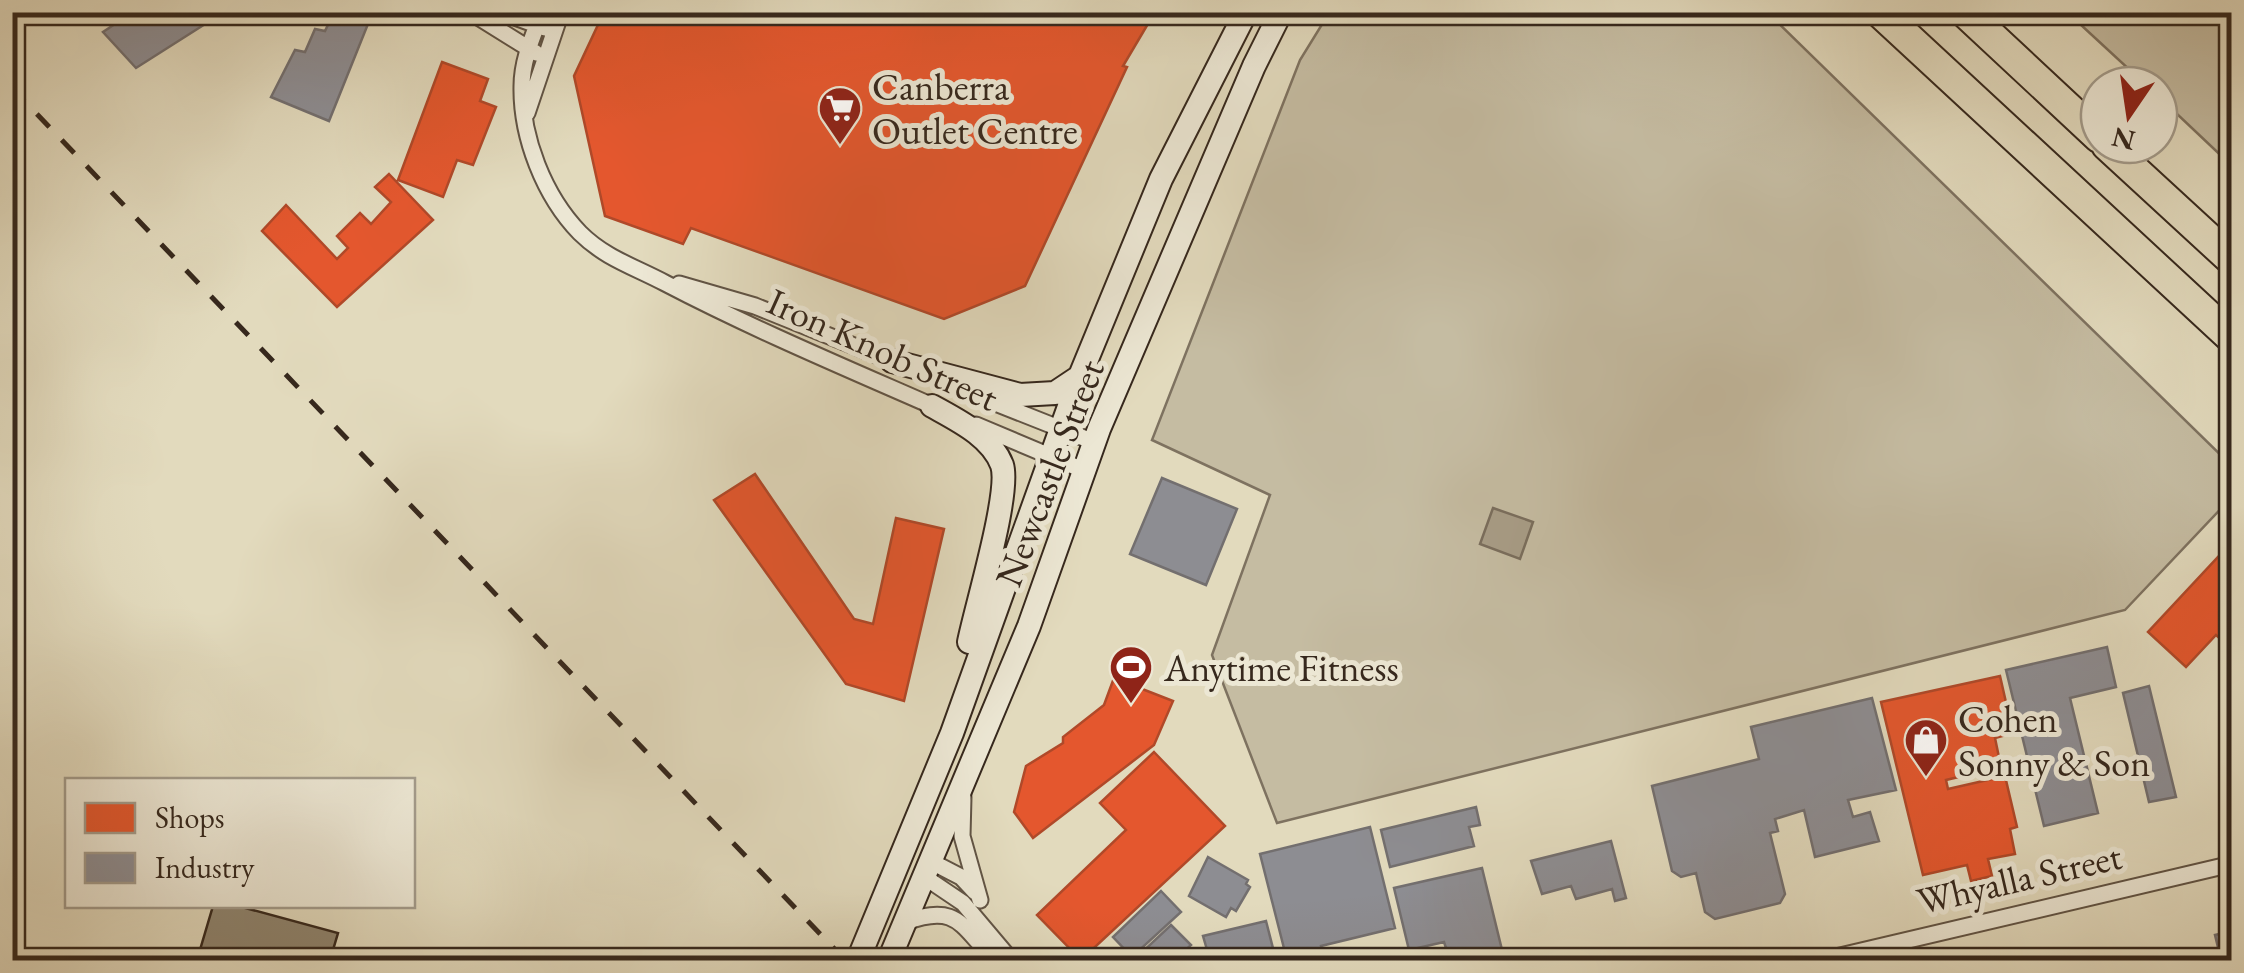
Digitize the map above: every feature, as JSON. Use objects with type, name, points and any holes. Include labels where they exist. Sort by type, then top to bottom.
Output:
[{"type":"highway","points":[[1880,12],[2232,338]]},
{"type":"highway","points":[[1965,12],[2079,118]]},
{"type":"highway","points":[[2129,165],[2232,260]]},
{"type":"main road","name":"Newcastle Street","points":[[858,960],[952,734],[1080,376],[1161,179],[1246,12]]},
{"type":"main road","name":"Newcastle Street","points":[[892,954],[964,788],[1094,442],[1254,66],[1281,12]]},
{"type":"main road","points":[[892,362],[1020,394],[1055,393],[1080,376]]},
{"type":"main road","points":[[932,406],[989,444],[1003,467],[1001,498],[952,734]]},
{"type":"main road","points":[[902,858],[929,870]]},
{"type":"street","points":[[470,12],[528,50],[545,56]]},
{"type":"street","points":[[501,12],[540,19],[554,31]]},
{"type":"street","points":[[527,115],[561,12]]},
{"type":"street","name":"Iron Knob Street","points":[[540,19],[528,50],[521,87],[542,175],[579,232],[603,252],[714,310],[1083,470]]},
{"type":"street","name":"Iron Knob Street","points":[[660,280],[755,306],[1094,442]]},
{"type":"street","points":[[964,788],[962,836],[980,900],[998,941]]},
{"type":"street","name":"Whyalla Street","points":[[1823,960],[2232,864]]},
{"type":"street","points":[[929,870],[961,877],[980,900]]},
{"type":"street","points":[[929,870],[998,941],[1011,960]]},
{"type":"street","points":[[906,922],[934,914],[953,916],[996,960]]},
{"type":"shaded area","points":[[1329,13],[1768,13],[2231,465],[2231,498],[2125,610],[1277,823],[1212,655],[1270,495],[1152,440],[1300,60]]},
{"type":"shaded area","points":[[2068,13],[2231,13],[2231,165],[2179,116],[2179,65],[2124,65]]},
{"type":"shaded area","points":[[1493,508],[1533,522],[1520,559],[1480,544]]},
{"type":"building: Shops","name":"Canberra Outlet Centre","points":[[604,12],[1155,12],[1123,66],[1127,67],[1025,286],[944,319],[691,228],[683,244],[605,216],[574,76]]},
{"type":"building: Shops","points":[[442,62],[488,79],[480,101],[496,107],[473,165],[457,160],[443,197],[398,180]]},
{"type":"building: Shops","points":[[389,174],[433,220],[337,307],[262,231],[286,205],[337,259],[348,248],[337,236],[360,213],[371,224],[391,202],[375,187]]},
{"type":"building: Shops","points":[[755,474],[854,619],[873,624],[896,518],[944,529],[904,701],[846,684],[714,500]]},
{"type":"building: Shops","points":[[2232,542],[2232,649],[2216,635],[2186,667],[2148,632]]},
{"type":"building: Shops","name":"Cohen Sonny & Son","points":[[2000,676],[2013,733],[1995,738],[2001,767],[1946,780],[1948,789],[2005,776],[2017,827],[2010,829],[2015,854],[1988,859],[1992,876],[1971,881],[1967,865],[1923,875],[1881,702]]},
{"type":"building: Shops","points":[[1114,678],[1173,701],[1154,745],[1033,838],[1014,812],[1026,766],[1063,743],[1063,737],[1104,705]]},
{"type":"building: Shops","points":[[1154,752],[1225,826],[1081,960],[1037,915],[1126,830],[1100,803]]},
{"type":"building: Industry","points":[[133,12],[224,12],[136,68],[103,32]]},
{"type":"building: Industry","points":[[334,12],[372,14],[329,121],[271,97],[295,50],[305,52],[315,29],[325,31]]},
{"type":"building: Industry","points":[[1162,478],[1237,509],[1206,585],[1130,554]]},
{"type":"building: Industry","points":[[2107,647],[2116,687],[2070,698],[2098,813],[2044,826],[2006,670]]},
{"type":"building: Industry","points":[[2149,686],[2176,797],[2149,802],[2123,693]]},
{"type":"building: Industry","points":[[1872,698],[1896,790],[1848,800],[1853,817],[1870,812],[1879,841],[1815,857],[1804,810],[1775,819],[1778,831],[1770,833],[1785,894],[1780,903],[1715,919],[1705,912],[1696,873],[1681,877],[1672,871],[1652,786],[1759,759],[1751,727]]},
{"type":"building: Industry","points":[[1476,807],[1480,825],[1469,827],[1474,846],[1390,867],[1381,830]]},
{"type":"building: Industry","points":[[1370,827],[1395,928],[1321,946],[1324,960],[1287,960],[1260,854]]},
{"type":"building: Industry","points":[[1611,841],[1626,898],[1615,901],[1612,889],[1576,899],[1571,886],[1542,894],[1531,861]]},
{"type":"building: Industry","points":[[1208,857],[1248,880],[1246,884],[1250,887],[1236,911],[1231,908],[1226,917],[1189,896]]},
{"type":"building: Industry","points":[[1482,868],[1503,954],[1450,960],[1444,942],[1409,950],[1394,888]]},
{"type":"building: Industry","points":[[1161,891],[1181,912],[1132,957],[1113,937]]},
{"type":"building: Industry","points":[[1266,921],[1276,960],[1210,960],[1203,936]]},
{"type":"building: Industry","points":[[1171,925],[1191,945],[1175,960],[1142,960],[1138,956]]},
{"type":"building: Industry","points":[[2232,931],[2232,960],[2221,960],[2215,935]]},
{"type":"building: Industry","points":[[2092,949],[2094,960],[2048,960]]},
{"type":"building: Other","points":[[212,908],[245,908],[338,933],[330,960],[197,960]]},
{"type":"railway","points":[[12,88],[845,960]]},
{"type":"place","name":"Canberra Outlet Centre","points":[[840,146]]},
{"type":"place","name":"Anytime Fitness","points":[[1131,705]]},
{"type":"place","name":"Cohen Sonny & Son","points":[[1926,778]]}]
